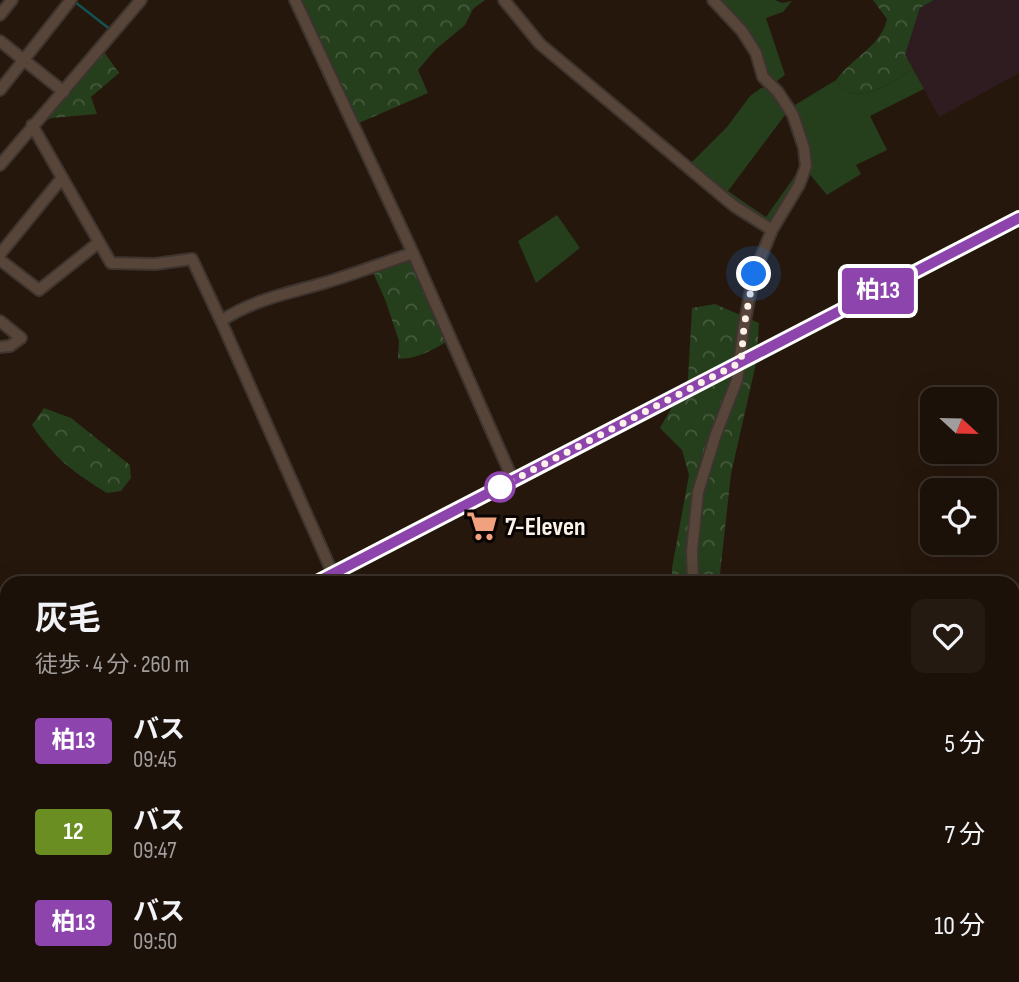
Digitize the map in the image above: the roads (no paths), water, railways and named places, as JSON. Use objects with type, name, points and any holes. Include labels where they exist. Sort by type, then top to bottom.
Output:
[{"type":"main road","points":[[329,576],[1019,218]]},
{"type":"street","points":[[0,15],[12,0]]},
{"type":"street","points":[[0,90],[71,0]]},
{"type":"street","points":[[0,165],[141,0]]},
{"type":"street","points":[[295,0],[413,253],[513,480]]},
{"type":"street","points":[[504,0],[540,44],[734,206],[772,230]]},
{"type":"street","points":[[693,576],[692,551],[698,492],[737,380],[754,274],[772,230],[805,173],[806,166],[804,148],[793,115],[778,92],[763,77],[756,53],[742,31],[713,0]]},
{"type":"street","points":[[0,41],[64,92]]},
{"type":"street","points":[[32,125],[111,263],[155,264],[192,259],[333,574]]},
{"type":"street","points":[[0,254],[62,178]]},
{"type":"street","points":[[0,260],[39,290],[98,243]]},
{"type":"street","points":[[221,321],[237,310],[269,298],[413,253]]},
{"type":"street","points":[[0,321],[21,338],[10,346],[0,347]]},
{"type":"waterway","points":[[75,2],[111,30]]},
{"type":"place","name":"7-Eleven","points":[[482,526]]}]
